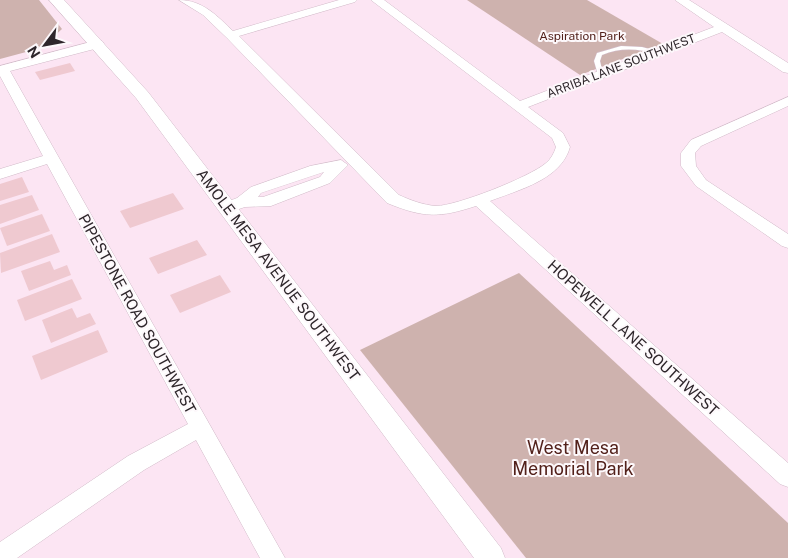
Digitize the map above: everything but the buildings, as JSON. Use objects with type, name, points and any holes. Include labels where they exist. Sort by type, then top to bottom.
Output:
[{"type":"street","name":"AMOLE MESA AVENUE SOUTHWEST","points":[[56,0],[98,44],[235,205],[491,558]]},
{"type":"street","points":[[185,0],[207,13],[231,35],[346,164],[393,199],[413,207],[439,211],[478,199],[546,170],[559,159],[563,147],[558,136],[377,0]]},
{"type":"street","points":[[231,35],[351,0]]},
{"type":"street","points":[[681,0],[788,69]]},
{"type":"street","name":"ARRIBA LANE SOUTHWEST","points":[[519,106],[724,27]]},
{"type":"street","points":[[1,70],[98,44]]},
{"type":"street","name":"PIPESTONE ROAD SOUTHWEST","points":[[1,70],[273,558]]},
{"type":"street","points":[[788,101],[696,143],[688,153],[689,166],[701,183],[788,242]]},
{"type":"street","points":[[0,174],[51,158]]},
{"type":"street","points":[[235,205],[265,202],[296,183],[325,180],[346,164]]},
{"type":"street","name":"HOPEWELL LANE SOUTHWEST","points":[[478,199],[788,477]]},
{"type":"street","points":[[0,556],[136,463],[200,427]]},
{"type":"lane","points":[[600,74],[597,61],[599,54],[610,49],[638,46],[658,52]]},
{"type":"green space","points":[[0,0],[39,0],[62,29],[41,48],[0,59]]},
{"type":"green space","name":"Aspiration Park","points":[[467,0],[587,0],[663,44],[580,75]]},
{"type":"green space","name":"West Mesa Memorial Park","points":[[519,273],[788,523],[788,558],[526,558],[360,350]]}]
